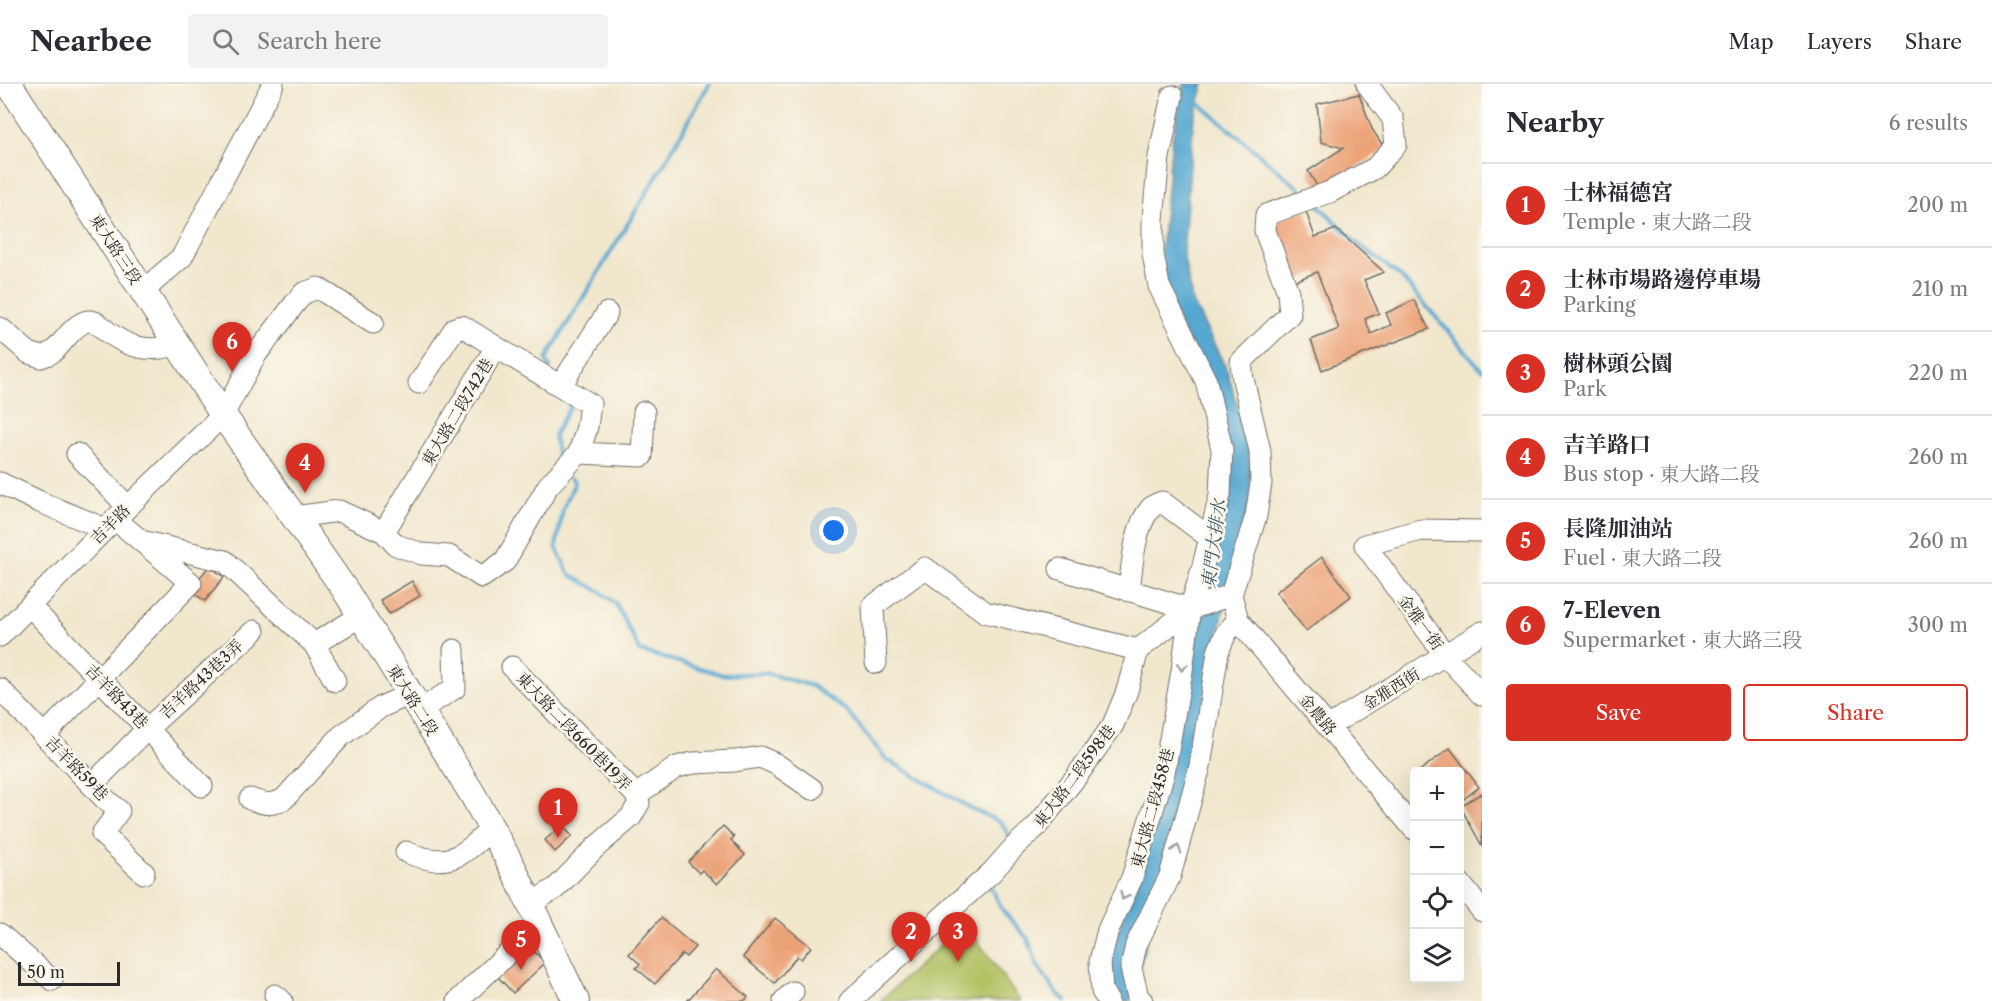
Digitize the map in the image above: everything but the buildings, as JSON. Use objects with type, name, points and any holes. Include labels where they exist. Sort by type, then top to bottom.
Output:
[{"type":"main road","name":"東大路三段","points":[[9,84],[223,414]]},
{"type":"main road","name":"東大路二段","points":[[223,414],[361,616],[492,828],[576,1001]]},
{"type":"street","points":[[143,291],[182,256],[273,84]]},
{"type":"street","points":[[876,663],[873,606],[925,568],[985,612],[1138,650],[1190,609],[1231,595],[1256,516],[1261,483],[1260,451],[1241,372],[1241,362],[1290,314],[1288,292],[1265,231],[1266,215],[1312,199],[1375,168],[1396,145],[1393,118],[1367,84]]},
{"type":"street","name":"東大路二段458巷","points":[[1108,1001],[1102,991],[1100,961],[1108,930],[1132,878],[1164,773],[1182,671],[1190,609],[1220,495],[1222,449],[1206,381],[1159,286],[1153,255],[1153,219],[1159,157],[1172,96]]},
{"type":"street","name":"吉羊路","points":[[0,636],[223,414],[255,356],[304,293],[318,288],[373,323]]},
{"type":"street","points":[[561,385],[607,313]]},
{"type":"street","points":[[0,328],[29,353],[42,357],[52,352],[77,327],[87,321],[97,322],[110,333],[137,349],[162,350],[177,344]]},
{"type":"street","points":[[419,383],[454,328],[462,326],[496,347]]},
{"type":"street","name":"東大路二段742巷","points":[[384,532],[496,347],[590,404],[587,428],[579,453]]},
{"type":"street","points":[[294,517],[339,511],[384,532],[396,544],[422,554],[449,556],[482,577],[505,561],[548,486],[579,453],[642,456],[644,412]]},
{"type":"street","points":[[45,735],[191,583],[116,518],[77,454]]},
{"type":"street","points":[[0,483],[40,502],[116,518]]},
{"type":"street","points":[[1129,591],[1133,557],[1143,520],[1151,507],[1162,502],[1210,538]]},
{"type":"street","name":"金雅一街","points":[[1482,531],[1421,530],[1365,545],[1445,655],[1482,695]]},
{"type":"street","points":[[141,541],[225,561],[314,644],[335,681]]},
{"type":"street","points":[[1060,569],[1190,609]]},
{"type":"street","name":"金農路","points":[[1231,595],[1238,620],[1410,824]]},
{"type":"street","name":"吉羊路43巷","points":[[30,606],[202,786]]},
{"type":"street","points":[[314,644],[361,616]]},
{"type":"street","points":[[1142,1001],[1138,997],[1131,968],[1136,945],[1170,876],[1200,766],[1218,652],[1226,633],[1238,620]]},
{"type":"street","name":"吉羊路43巷3弄","points":[[92,785],[148,728],[254,631]]},
{"type":"street","name":"金雅西街","points":[[1329,726],[1482,632]]},
{"type":"street","points":[[250,799],[264,805],[284,799],[341,736],[381,707],[415,702],[455,688],[454,650]]},
{"type":"street","name":"東大路二段598巷","points":[[850,1001],[992,872],[1036,827],[1113,725],[1127,691],[1138,650]]},
{"type":"street","name":"東大路二段660巷19弄","points":[[512,667],[636,795]]},
{"type":"street","name":"吉羊路59巷","points":[[0,689],[119,811],[102,834],[144,873]]},
{"type":"street","points":[[458,1001],[518,945],[534,912],[556,888],[596,847],[631,817],[639,803],[636,795],[678,767],[693,763],[760,758],[776,764],[812,789]]},
{"type":"street","points":[[406,852],[417,857],[452,859],[461,856],[492,828]]},
{"type":"street","points":[[1464,889],[1482,911]]},
{"type":"street","points":[[0,934],[52,980]]},
{"type":"green space","points":[[965,923],[1020,1001],[880,1001]]},
{"type":"water","name":"東門大排水","points":[[1184,84],[1204,84],[1194,116],[1183,253],[1192,300],[1227,370],[1249,448],[1251,493],[1212,661],[1190,784],[1130,1001],[1119,1001],[1109,969],[1113,942],[1137,884],[1228,447],[1165,289],[1160,259],[1172,140]]},
{"type":"waterway","points":[[550,368],[546,359],[664,164],[709,84]]},
{"type":"waterway","points":[[1195,100],[1306,194]]},
{"type":"waterway","points":[[1316,203],[1356,242],[1401,277],[1482,370]]},
{"type":"waterway","points":[[559,465],[554,435],[570,407],[567,400]]},
{"type":"waterway","points":[[571,478],[575,482],[563,509],[556,547],[569,574],[601,592],[616,604],[640,651],[724,675],[766,673],[812,686],[847,711],[886,759],[970,808],[1002,823],[1010,838]]},
{"type":"waterway","points":[[990,885],[1003,911],[1028,939],[1038,967],[1056,992],[1066,1001]]},
{"type":"place","name":"7-Eleven","points":[[232,372]]},
{"type":"place","name":"吉羊路口","points":[[305,493]]},
{"type":"place","name":"士林福德宮","points":[[558,838]]},
{"type":"place","name":"士林市場路邊停車場","points":[[911,962]]},
{"type":"place","name":"樹林頭公園","points":[[958,962]]},
{"type":"place","name":"長隆加油站","points":[[521,970]]}]
